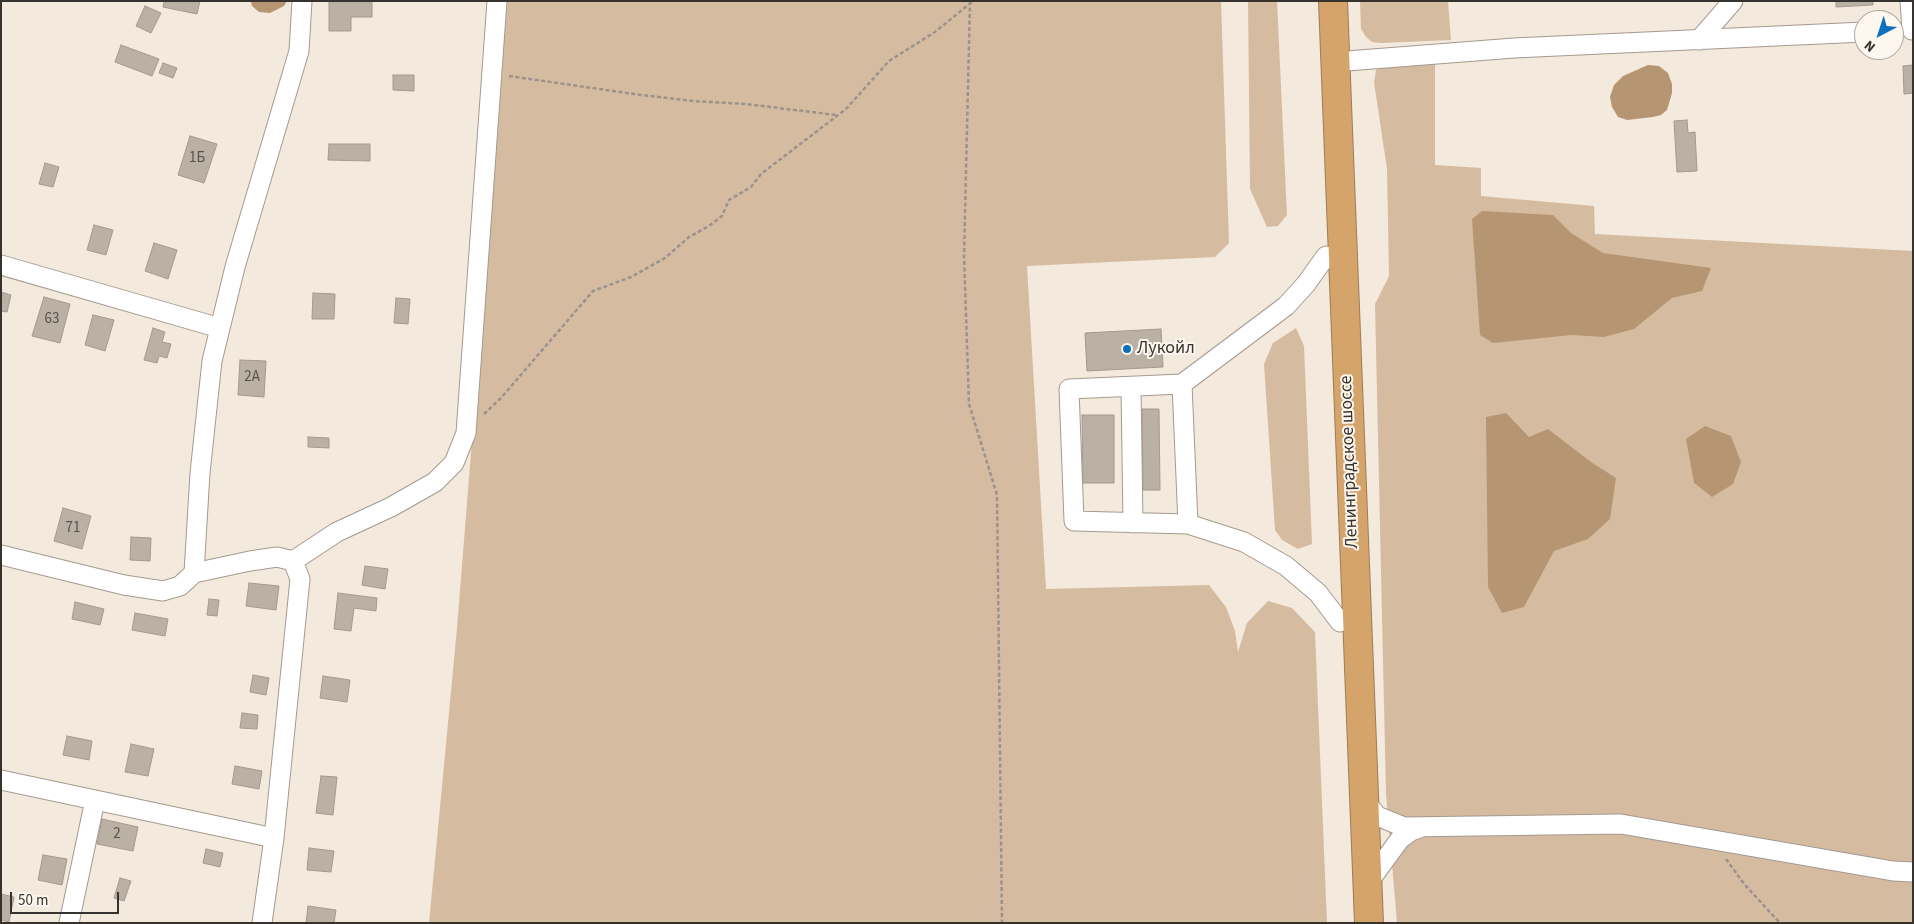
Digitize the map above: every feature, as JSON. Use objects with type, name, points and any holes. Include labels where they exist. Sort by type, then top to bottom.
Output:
[{"type":"highway","name":"Ленинградское шоссе","points":[[1317,1],[1353,923]]},
{"type":"highway","name":"Ленинградское шоссе","points":[[1332,1],[1369,923]]},
{"type":"street","points":[[194,573],[200,473],[212,361],[235,267],[299,51],[302,1]]},
{"type":"street","points":[[294,561],[337,532],[391,507],[435,482],[454,463],[466,433],[497,1]]},
{"type":"street","points":[[1699,40],[1719,10],[1733,1]]},
{"type":"street","points":[[1906,30],[1910,1]]},
{"type":"street","points":[[1334,62],[1514,48],[1854,32]]},
{"type":"street","points":[[1326,256],[1286,306],[1182,384],[1070,389],[1074,522],[1188,524],[1244,542],[1286,566],[1318,593],[1340,622]]},
{"type":"street","points":[[1,265],[220,328]]},
{"type":"street","points":[[1182,384],[1188,524]]},
{"type":"street","points":[[1131,387],[1133,523]]},
{"type":"street","points":[[1,554],[124,585],[163,591],[180,586],[194,573],[277,556],[294,561]]},
{"type":"street","points":[[262,923],[274,838],[300,578],[294,561]]},
{"type":"street","points":[[1,780],[274,838]]},
{"type":"street","points":[[69,923],[95,800]]},
{"type":"street","points":[[1365,802],[1377,816],[1404,826],[1621,824],[1892,871],[1913,872]]},
{"type":"street","points":[[1368,883],[1385,857],[1400,839],[1411,831],[1426,826]]},
{"type":"path","points":[[467,423],[482,416],[501,398],[593,291],[631,277],[665,258],[689,237],[709,226],[722,216],[729,200],[751,187],[761,174],[846,109],[889,61],[935,32],[971,2]]},
{"type":"path","points":[[971,2],[964,256],[968,394],[969,404],[997,495],[1002,923]]},
{"type":"path","points":[[492,77],[510,76],[693,101],[746,104],[837,115]]},
{"type":"path","points":[[1719,840],[1723,853],[1745,885],[1780,923]]},
{"type":"shaded area","points":[[251,1],[287,1],[284,6],[270,13],[259,12],[252,6]]},
{"type":"shaded area","points":[[507,1],[1221,1],[1229,243],[1215,257],[1027,266],[1046,589],[1209,585],[1226,607],[1235,631],[1238,652],[1247,623],[1268,601],[1292,608],[1315,632],[1327,923],[429,923],[457,628]]},
{"type":"shaded area","points":[[1248,1],[1277,1],[1287,215],[1278,226],[1267,227],[1250,189]]},
{"type":"shaded area","points":[[1360,1],[1448,1],[1451,40],[1372,42],[1361,29]]},
{"type":"shaded area","points":[[1435,59],[1435,165],[1481,168],[1481,196],[1594,206],[1595,234],[1913,251],[1913,923],[1397,923],[1386,794],[1375,304],[1389,276],[1387,169],[1374,82],[1376,70],[1384,62]]},
{"type":"shaded area","points":[[1648,65],[1659,66],[1668,73],[1672,84],[1672,93],[1667,110],[1661,115],[1653,117],[1627,120],[1618,117],[1612,107],[1610,97],[1614,85],[1623,76]]},
{"type":"shaded area","points":[[1482,211],[1553,215],[1571,233],[1603,253],[1711,268],[1702,291],[1672,298],[1634,329],[1604,337],[1572,335],[1493,343],[1480,335],[1472,219]]},
{"type":"shaded area","points":[[1296,328],[1304,346],[1312,544],[1298,549],[1282,540],[1275,530],[1264,364],[1273,343]]},
{"type":"shaded area","points":[[1506,413],[1529,437],[1548,429],[1591,462],[1616,478],[1610,519],[1588,539],[1554,551],[1524,607],[1502,613],[1488,587],[1486,417]]},
{"type":"shaded area","points":[[1705,426],[1731,436],[1741,462],[1733,484],[1712,497],[1694,483],[1686,439]]},
{"type":"building","points":[[164,1],[200,1],[197,14],[163,7]]},
{"type":"building","points":[[329,1],[372,1],[372,17],[351,17],[351,31],[329,31]]},
{"type":"building","points":[[1836,1],[1873,1],[1873,5],[1836,7]]},
{"type":"building","points":[[145,6],[161,13],[151,33],[136,26]]},
{"type":"building","points":[[121,45],[159,59],[152,76],[115,62]]},
{"type":"building","points":[[163,63],[177,68],[173,78],[159,73]]},
{"type":"building","points":[[1913,65],[1913,93],[1904,94],[1903,66]]},
{"type":"building","points":[[393,75],[414,75],[414,91],[393,90]]},
{"type":"building","points":[[1687,120],[1688,133],[1695,132],[1697,171],[1677,172],[1674,121]]},
{"type":"building","points":[[190,136],[217,144],[204,183],[178,175]]},
{"type":"building","points":[[329,144],[370,144],[370,161],[328,160]]},
{"type":"building","points":[[45,163],[59,167],[53,187],[39,184]]},
{"type":"building","points":[[94,225],[113,230],[106,255],[87,250]]},
{"type":"building","points":[[154,243],[177,250],[168,279],[145,271]]},
{"type":"building","points":[[1,292],[11,295],[7,312],[1,311]]},
{"type":"building","points":[[313,293],[335,294],[334,319],[312,319]]},
{"type":"building","points":[[44,297],[70,304],[60,343],[32,336]]},
{"type":"building","points":[[396,298],[410,299],[408,324],[394,323]]},
{"type":"building","points":[[93,315],[114,320],[105,351],[85,345]]},
{"type":"building","points":[[153,328],[165,332],[162,342],[171,344],[167,358],[159,356],[157,363],[144,360]]},
{"type":"building","points":[[1161,329],[1163,367],[1087,371],[1085,333]]},
{"type":"building","points":[[240,360],[266,361],[264,397],[238,395]]},
{"type":"building","points":[[1142,409],[1159,409],[1160,490],[1143,490]]},
{"type":"building","points":[[1082,415],[1114,415],[1114,483],[1083,483]]},
{"type":"building","points":[[308,437],[329,438],[329,448],[308,447]]},
{"type":"building","points":[[63,508],[91,516],[82,549],[54,541]]},
{"type":"building","points":[[131,537],[151,538],[150,561],[130,560]]},
{"type":"building","points":[[365,566],[388,569],[385,589],[362,585]]},
{"type":"building","points":[[249,583],[279,586],[276,610],[246,606]]},
{"type":"building","points":[[338,593],[377,598],[376,611],[354,608],[351,631],[334,629]]},
{"type":"building","points":[[209,599],[219,600],[217,616],[207,615]]},
{"type":"building","points":[[75,602],[104,609],[100,625],[72,619]]},
{"type":"building","points":[[135,613],[168,619],[165,636],[132,630]]},
{"type":"building","points":[[253,675],[269,678],[266,695],[250,692]]},
{"type":"building","points":[[323,676],[350,680],[347,702],[320,698]]},
{"type":"building","points":[[242,713],[258,715],[257,729],[240,728]]},
{"type":"building","points":[[67,736],[92,741],[89,760],[63,755]]},
{"type":"building","points":[[131,744],[154,749],[148,776],[125,772]]},
{"type":"building","points":[[235,766],[262,771],[259,789],[232,784]]},
{"type":"building","points":[[321,776],[337,777],[333,815],[316,813]]},
{"type":"building","points":[[102,819],[138,827],[133,851],[97,844]]},
{"type":"building","points":[[309,848],[334,851],[331,872],[307,870]]},
{"type":"building","points":[[206,849],[223,853],[220,867],[203,863]]},
{"type":"building","points":[[43,855],[67,859],[62,885],[38,880]]},
{"type":"building","points":[[120,878],[131,881],[124,901],[114,898]]},
{"type":"building","points":[[1,894],[14,897],[9,922],[1,920]]},
{"type":"building","points":[[308,906],[336,910],[334,923],[306,923]]},
{"type":"place","name":"Лукойл","points":[[1127,349]]}]
